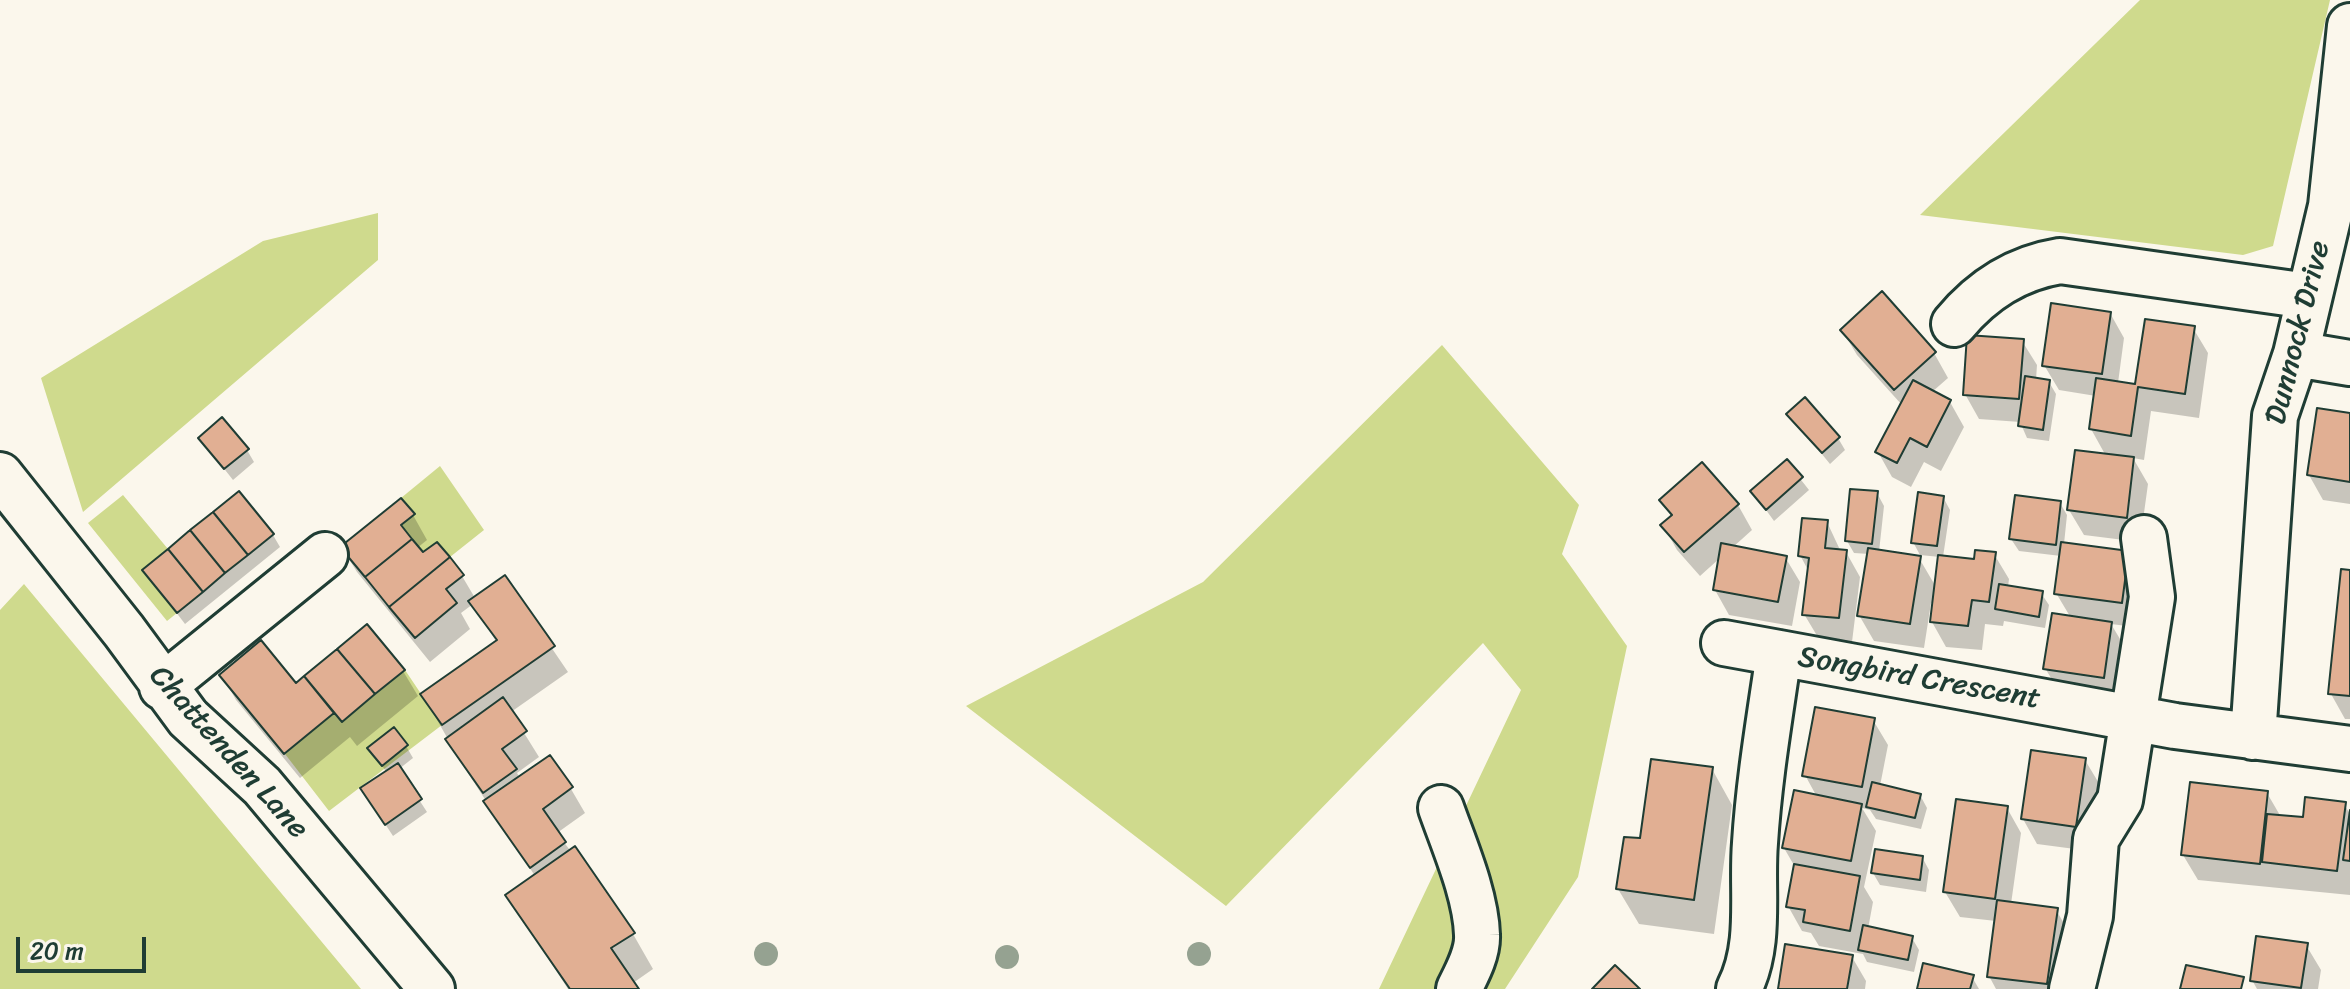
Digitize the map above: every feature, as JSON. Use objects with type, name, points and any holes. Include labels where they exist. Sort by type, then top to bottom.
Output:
[{"type":"street","name":"Dunnock Drive","points":[[2253,737],[2275,416],[2296,354],[2331,206],[2350,26]]},
{"type":"street","points":[[1954,324],[1974,299],[2002,282],[2033,265],[2060,261],[2308,296]]},
{"type":"street","points":[[2296,354],[2350,363]]},
{"type":"street","name":"Chattenden Lane","points":[[0,475],[124,631],[162,687],[209,740],[262,786],[432,989]]},
{"type":"street","points":[[2072,989],[2090,916],[2096,839],[2120,800],[2152,597],[2144,538]]},
{"type":"street","points":[[162,687],[325,555]]},
{"type":"street","points":[[1724,643],[1779,653]]},
{"type":"street","name":"Songbird Crescent","points":[[1739,989],[1750,959],[1753,934],[1755,843],[1779,653],[2132,717],[2350,749]]},
{"type":"street","points":[[1441,808],[1462,868],[1477,937],[1470,968],[1459,989]]},
{"type":"green space","points":[[2140,0],[2330,0],[2273,246],[2243,255],[1920,215]]},
{"type":"green space","points":[[378,213],[378,260],[83,512],[41,378],[263,241]]},
{"type":"green space","points":[[1442,345],[1579,505],[1562,554],[1627,646],[1578,877],[1505,989],[1379,989],[1521,690],[1483,643],[1226,906],[966,706],[1203,582]]},
{"type":"green space","points":[[440,466],[484,530],[450,557],[437,542],[423,552],[401,525],[414,514],[401,498]]},
{"type":"green space","points":[[123,495],[168,549],[142,570],[177,613],[167,621],[88,523]]},
{"type":"green space","points":[[24,584],[361,989],[0,989],[0,610]]},
{"type":"green space","points":[[405,670],[442,725],[329,811],[285,754],[334,713],[342,722]]},
{"type":"building","points":[[1882,291],[1936,352],[1894,390],[1840,330]]},
{"type":"building","points":[[2051,303],[2111,312],[2102,374],[2042,366]]},
{"type":"building","points":[[2145,319],[2195,326],[2185,394],[2138,387],[2131,436],[2089,429],[2096,378],[2135,384]]},
{"type":"building","points":[[1967,335],[2024,339],[2019,399],[1963,395]]},
{"type":"building","points":[[2025,376],[2050,380],[2043,430],[2018,426]]},
{"type":"building","points":[[1913,380],[1951,400],[1927,447],[1910,438],[1897,463],[1875,452]]},
{"type":"building","points":[[1805,397],[1840,437],[1822,453],[1786,414]]},
{"type":"building","points":[[2317,408],[2350,413],[2350,482],[2307,475]]},
{"type":"building","points":[[222,417],[249,449],[224,469],[198,438]]},
{"type":"building","points":[[2075,450],[2134,457],[2127,518],[2067,510]]},
{"type":"building","points":[[1787,459],[1803,477],[1766,510],[1750,491]]},
{"type":"building","points":[[1702,462],[1739,504],[1684,552],[1660,525],[1672,515],[1659,500]]},
{"type":"building","points":[[1850,489],[1878,491],[1872,544],[1845,541]]},
{"type":"building","points":[[239,491],[274,534],[248,555],[213,512]]},
{"type":"building","points":[[1918,492],[1944,496],[1937,546],[1911,543]]},
{"type":"building","points":[[2015,495],[2061,501],[2056,545],[2009,539]]},
{"type":"building","points":[[401,498],[415,514],[401,525],[412,539],[365,577],[340,547]]},
{"type":"building","points":[[213,512],[248,555],[225,573],[190,530]]},
{"type":"building","points":[[1802,518],[1828,520],[1825,548],[1847,550],[1839,618],[1802,615],[1809,558],[1798,556]]},
{"type":"building","points":[[190,530],[225,573],[203,592],[168,549]]},
{"type":"building","points":[[412,539],[423,552],[437,542],[450,557],[389,607],[365,577]]},
{"type":"building","points":[[2061,542],[2129,551],[2122,603],[2054,594]]},
{"type":"building","points":[[1721,543],[1787,556],[1778,602],[1713,590]]},
{"type":"building","points":[[1868,548],[1921,556],[1910,624],[1857,616]]},
{"type":"building","points":[[168,549],[203,592],[177,613],[142,570]]},
{"type":"building","points":[[1975,550],[1996,552],[1989,602],[1972,600],[1968,626],[1930,622],[1938,555],[1974,559]]},
{"type":"building","points":[[450,557],[464,575],[446,589],[457,603],[415,638],[389,607]]},
{"type":"building","points":[[2341,569],[2350,570],[2350,696],[2328,694]]},
{"type":"building","points":[[505,575],[555,646],[442,725],[420,694],[497,640],[468,601]]},
{"type":"building","points":[[1999,584],[2043,591],[2039,617],[1995,609]]},
{"type":"building","points":[[2052,613],[2112,622],[2104,678],[2043,669]]},
{"type":"building","points":[[367,624],[405,670],[375,694],[337,649]]},
{"type":"building","points":[[261,640],[296,683],[304,676],[334,713],[284,754],[219,675]]},
{"type":"building","points":[[337,649],[375,694],[342,722],[304,676]]},
{"type":"building","points":[[503,697],[527,731],[502,749],[517,769],[483,793],[445,739]]},
{"type":"building","points":[[1815,707],[1875,718],[1862,787],[1802,776]]},
{"type":"building","points":[[394,727],[408,745],[382,766],[367,748]]},
{"type":"building","points":[[2031,750],[2086,758],[2076,827],[2021,819]]},
{"type":"building","points":[[550,755],[573,787],[543,809],[566,842],[530,868],[483,801]]},
{"type":"building","points":[[1651,759],[1713,767],[1694,900],[1616,889],[1624,837],[1640,838]]},
{"type":"building","points":[[398,763],[422,799],[385,825],[360,788]]},
{"type":"building","points":[[1872,782],[1921,794],[1915,818],[1866,807]]},
{"type":"building","points":[[2190,782],[2268,791],[2260,864],[2181,855]]},
{"type":"building","points":[[1794,790],[1862,804],[1851,861],[1782,848]]},
{"type":"building","points":[[2305,797],[2346,802],[2337,871],[2262,862],[2267,814],[2303,817]]},
{"type":"building","points":[[1956,799],[2008,806],[1995,899],[1943,892]]},
{"type":"building","points":[[2350,810],[2350,861],[2343,860]]},
{"type":"building","points":[[575,846],[635,933],[611,948],[639,989],[570,989],[505,895]]},
{"type":"building","points":[[1875,849],[1923,856],[1920,880],[1871,873]]},
{"type":"building","points":[[1794,864],[1860,876],[1850,931],[1803,922],[1805,910],[1786,907]]},
{"type":"building","points":[[1997,900],[2058,908],[2047,984],[1987,977]]},
{"type":"building","points":[[1863,925],[1913,936],[1908,960],[1858,950]]},
{"type":"building","points":[[2256,936],[2308,943],[2301,988],[2250,981]]},
{"type":"building","points":[[1785,944],[1853,955],[1847,989],[1778,989]]},
{"type":"building","points":[[1923,963],[1974,975],[1970,989],[1917,989]]},
{"type":"building","points":[[1615,965],[1640,989],[1592,989]]},
{"type":"building","points":[[2186,965],[2244,977],[2241,989],[2180,989]]}]
